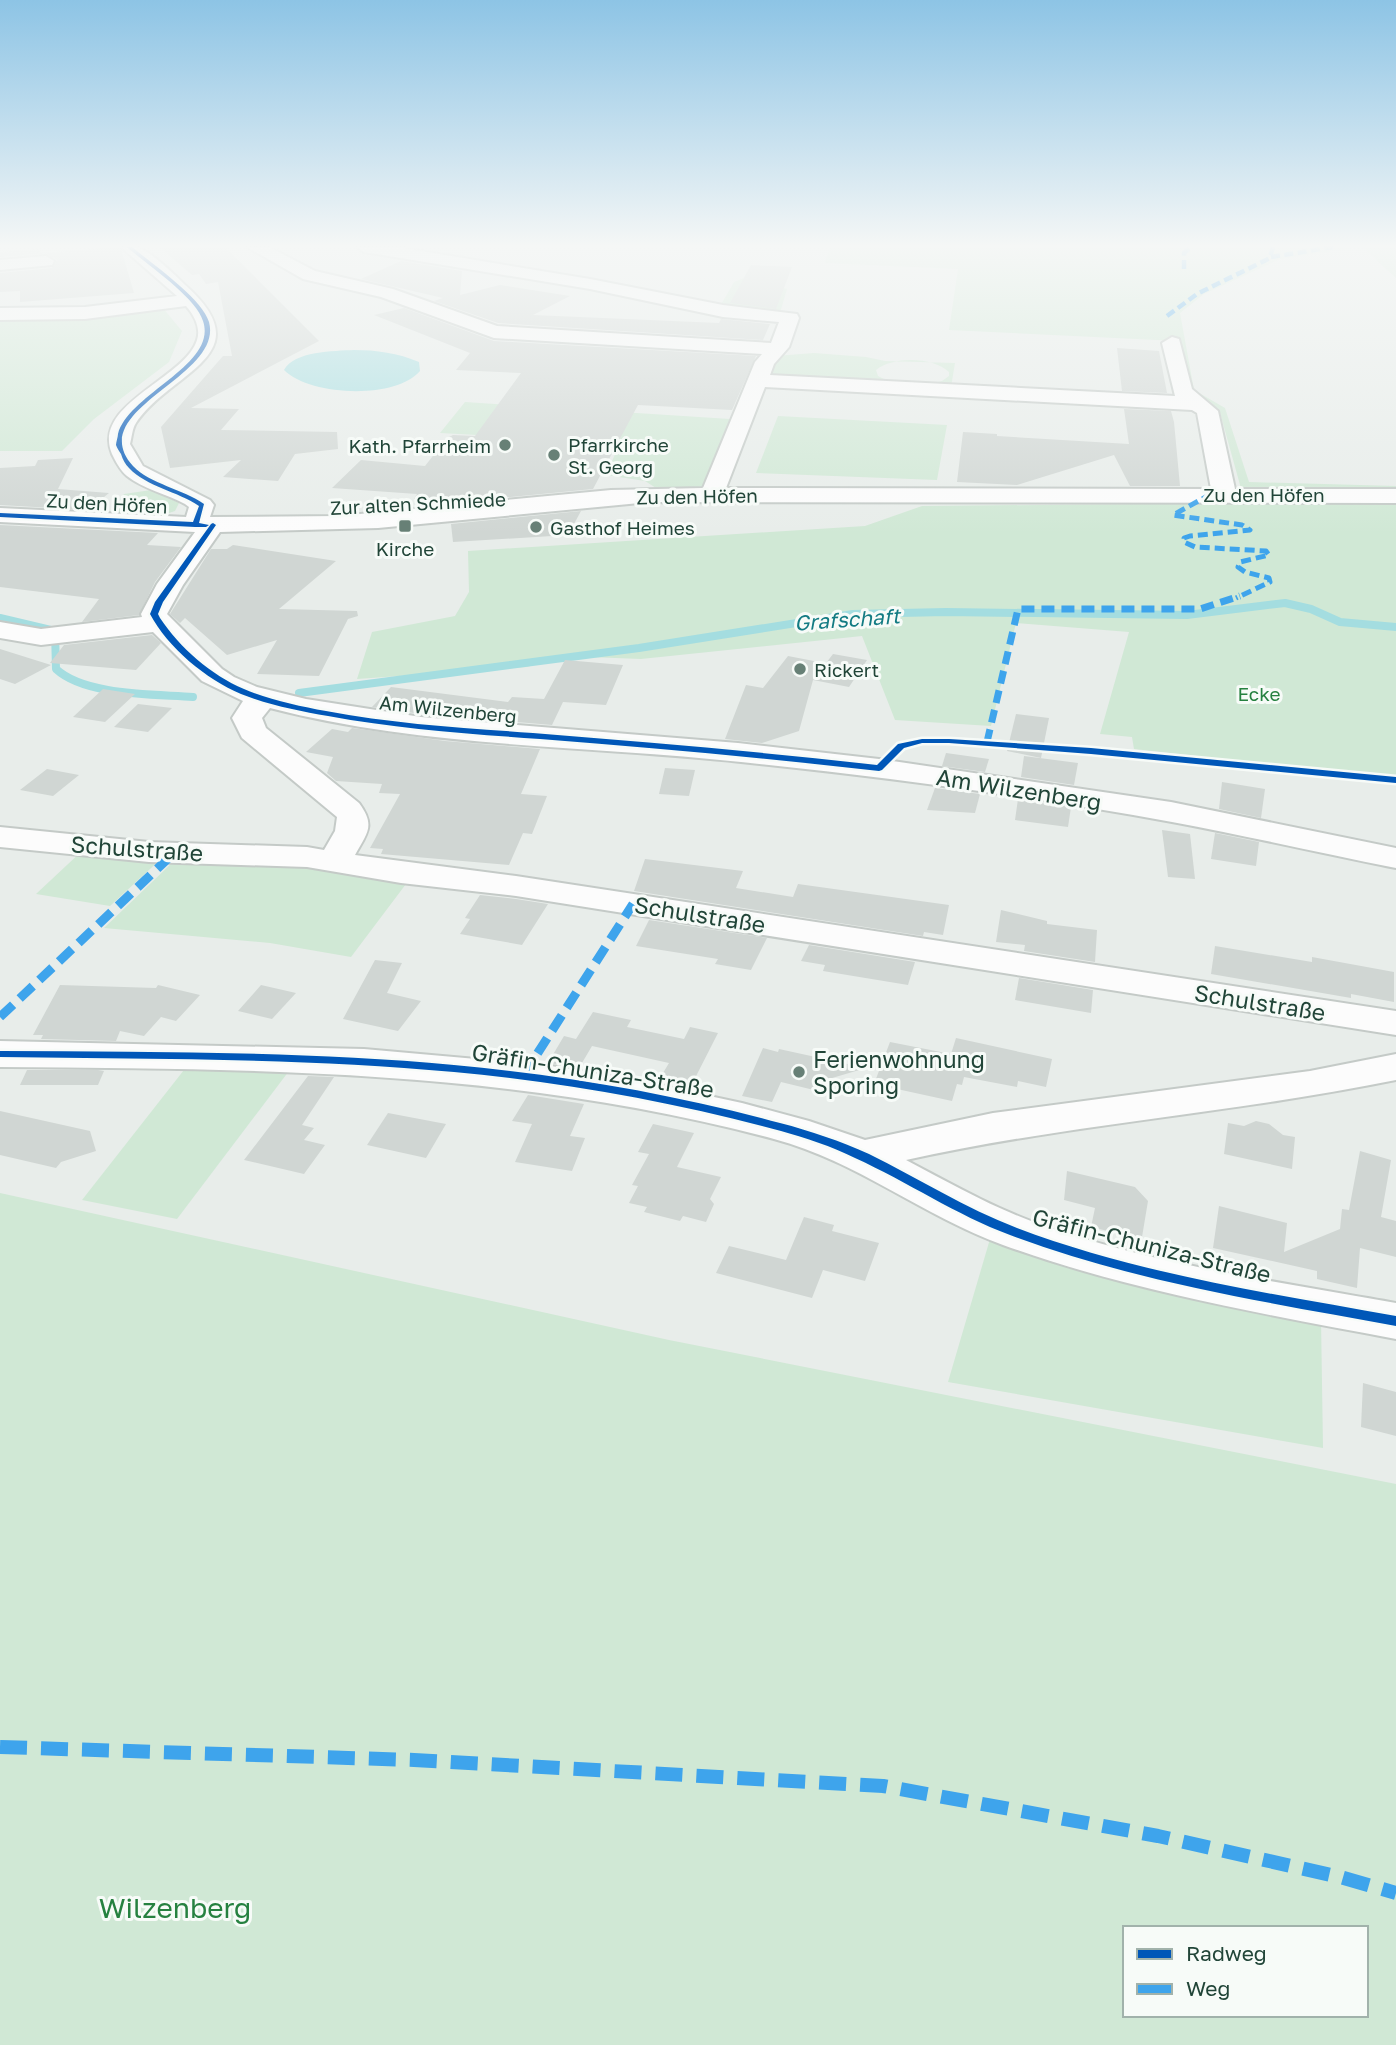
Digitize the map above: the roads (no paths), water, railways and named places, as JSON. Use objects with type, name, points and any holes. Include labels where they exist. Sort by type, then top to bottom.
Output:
[{"type":"street","points":[[0,631],[54,636],[159,623],[154,614],[159,602],[203,518],[192,497],[132,470],[118,446],[118,438],[126,422],[192,361],[205,342]]},
{"type":"street","points":[[668,342],[777,349]]},
{"type":"street","points":[[712,495],[765,362],[780,342]]},
{"type":"street","points":[[1172,343],[1182,392],[1207,411],[1224,494]]},
{"type":"street","points":[[758,380],[1197,404]]},
{"type":"street","name":"Zu den Höfen","points":[[0,515],[342,523],[549,501],[712,495],[1396,496]]},
{"type":"street","name":"Am Wilzenberg","points":[[159,623],[212,675],[236,689],[305,708],[421,726],[738,752],[892,769],[1171,812],[1396,858]]},
{"type":"street","points":[[264,698],[249,712],[247,724],[353,817],[352,831],[334,861]]},
{"type":"street","name":"Schulstraße","points":[[0,837],[149,852],[278,854],[334,861],[401,873],[516,886],[1396,1023]]},
{"type":"street","name":"Gräfin-Chuniza-Straße","points":[[0,1054],[299,1058],[480,1071],[580,1084],[687,1104],[784,1128],[861,1156],[960,1209],[1047,1243],[1202,1282],[1396,1321]]},
{"type":"street","points":[[861,1156],[993,1127],[1310,1084],[1396,1067]]},
{"type":"water","points":[[354,350],[403,356],[419,362],[420,371],[392,387],[352,391],[313,385],[296,379],[284,370],[296,359],[305,356]]},
{"type":"waterway","name":"Grafschaft","points":[[299,693],[639,648],[853,614],[946,612],[1187,615],[1285,603],[1311,609],[1340,622],[1396,627]]},
{"type":"waterway","name":"Grafschaft","points":[[0,618],[55,631],[56,669],[69,678],[121,692],[193,697]]},
{"type":"place","name":"Kath. Pfarrheim","points":[[505,445]]},
{"type":"place","name":"Pfarrkirche St. Georg","points":[[554,455]]},
{"type":"place","name":"Kirche","points":[[405,526]]},
{"type":"place","name":"Gasthof Heimes","points":[[536,527]]},
{"type":"place","name":"Rickert","points":[[800,669]]},
{"type":"place","name":"Ferienwohnung Sporing","points":[[799,1072]]},
{"type":"park label","name":"Ecke","points":[[1259,693]]},
{"type":"park label","name":"Wilzenberg","points":[[175,1907]]}]
